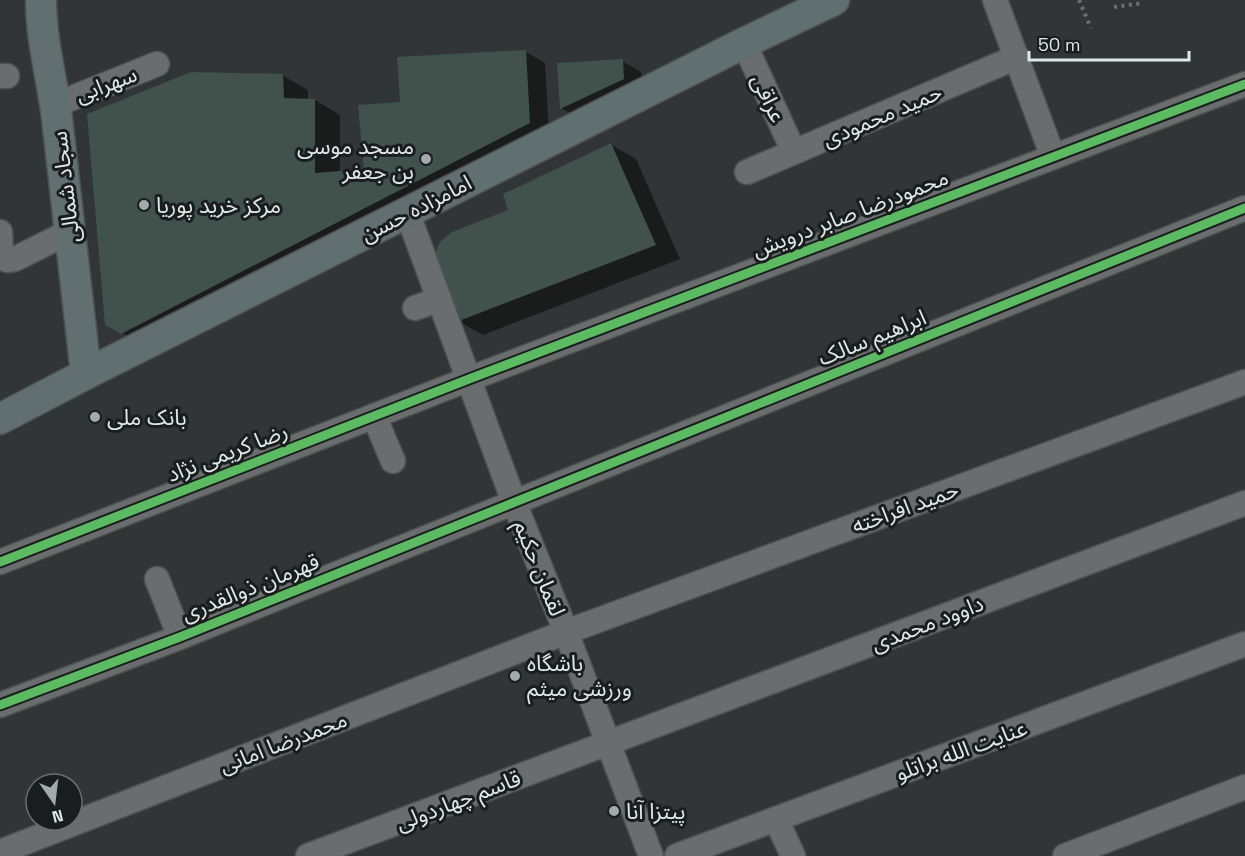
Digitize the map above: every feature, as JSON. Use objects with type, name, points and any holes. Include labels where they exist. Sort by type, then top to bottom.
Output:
[{"type":"main road","name":"سجاد شمالی","points":[[42,0],[41,15],[71,231],[86,374]]},
{"type":"main road","name":"امامزاده حسن","points":[[0,419],[408,212],[834,0]]},
{"type":"street","points":[[995,0],[1053,157]]},
{"type":"street","name":"عراقی","points":[[744,44],[794,152]]},
{"type":"street","name":"حمید محمودی","points":[[747,171],[1017,57]]},
{"type":"street","name":"سهرابی","points":[[55,105],[157,64]]},
{"type":"street","name":"محمودرضا صابر درویش","points":[[469,379],[1245,84]]},
{"type":"street","name":"ابراهیم سالک","points":[[514,502],[1245,208]]},
{"type":"street","name":"لقمان حکیم","points":[[408,212],[514,502],[651,856]]},
{"type":"street","points":[[0,232],[2,255],[7,260],[15,259],[71,231]]},
{"type":"street","points":[[415,308],[440,299]]},
{"type":"street","name":"رضا کریمی نژاد","points":[[0,562],[469,379]]},
{"type":"street","name":"حمید افراخته","points":[[566,632],[1245,382]]},
{"type":"street","points":[[374,416],[393,461]]},
{"type":"street","name":"قهرمان ذوالقدری","points":[[0,705],[180,637],[514,502]]},
{"type":"street","name":"داوود محمدی","points":[[608,743],[1245,503]]},
{"type":"street","points":[[157,579],[180,637]]},
{"type":"street","name":"محمدرضا امانی","points":[[0,852],[566,632]]},
{"type":"street","name":"عنایت الله براتلو","points":[[677,856],[1245,644]]},
{"type":"street","name":"قاسم چهاردولی","points":[[308,856],[608,743]]},
{"type":"street","points":[[1065,856],[1245,787]]},
{"type":"street","points":[[776,819],[792,856]]},
{"type":"path","points":[[1079,0],[1091,28]]},
{"type":"path","points":[[1114,7],[1128,2],[1143,3]]},
{"type":"building","points":[[526,50],[530,123],[121,334],[105,325],[87,114],[191,72],[283,74],[284,98],[315,99],[315,173],[364,169],[358,105],[400,102],[397,57]]},
{"type":"building","points":[[623,59],[624,79],[560,109],[557,63]]},
{"type":"building","points":[[611,143],[656,245],[456,322],[434,256],[440,242],[452,232],[508,210],[503,194]]},
{"type":"cycle path","points":[[0,562],[469,379],[1245,84]]},
{"type":"cycle path","points":[[0,705],[180,637],[1245,208]]},
{"type":"place","name":"مسجد موسی بن جعفر","points":[[426,159]]},
{"type":"place","name":"مرکز خرید پوریا","points":[[144,205]]},
{"type":"place","name":"بانک ملی","points":[[95,417]]},
{"type":"place","name":"باشگاه ورزشی میثم","points":[[515,676]]},
{"type":"place","name":"پیتزا آنا","points":[[614,811]]}]
